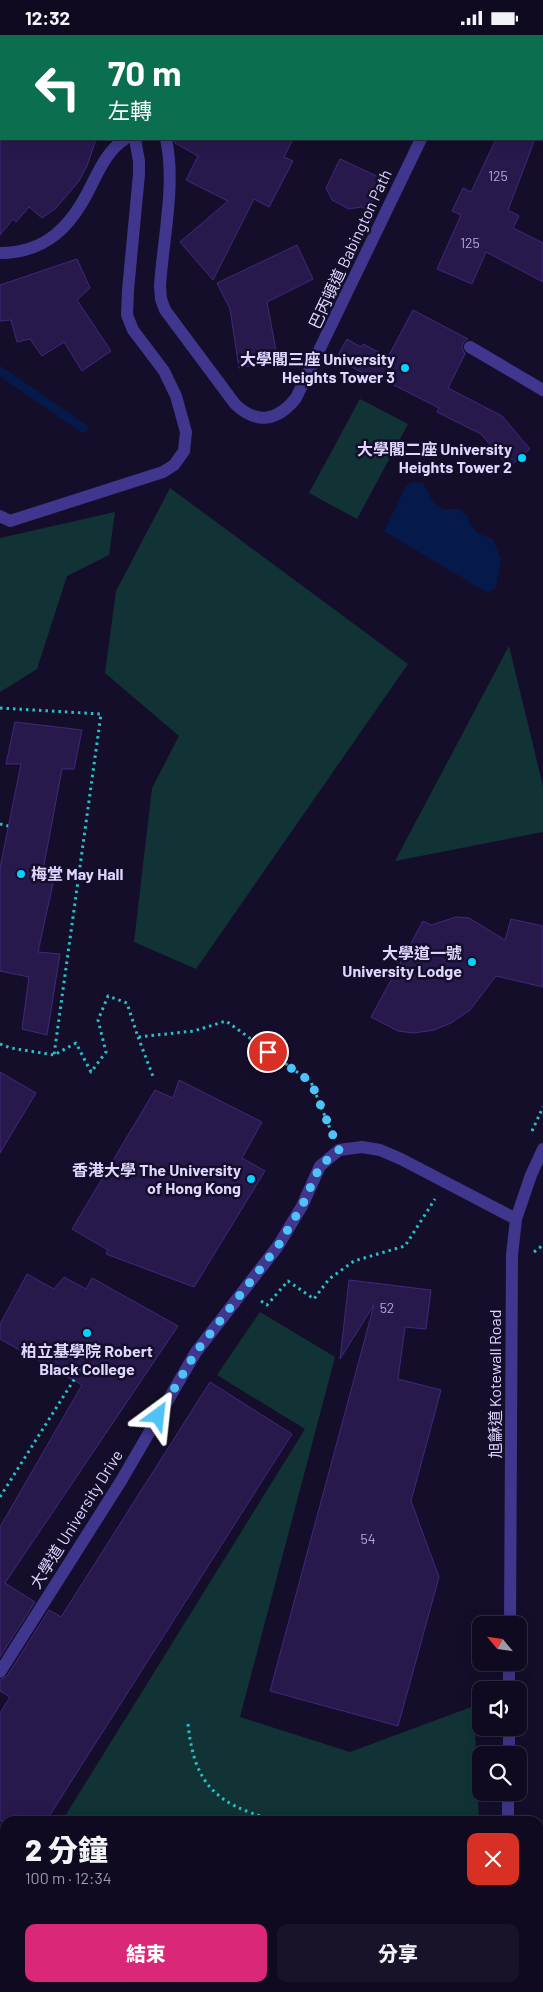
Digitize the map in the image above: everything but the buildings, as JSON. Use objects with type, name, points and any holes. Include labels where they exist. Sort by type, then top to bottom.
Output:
[{"type":"street","points":[[0,253],[22,251],[38,246],[61,231],[79,208],[110,153],[124,140]]},
{"type":"street","points":[[5,518],[148,478],[174,465],[184,451],[186,441],[181,409],[164,371],[133,330],[127,315],[139,173],[135,140]]},
{"type":"street","name":"巴丙頓道 Babington Path","points":[[166,140],[169,173],[160,286],[163,305],[172,321],[235,405],[248,414],[265,417],[282,413],[299,393],[420,140]]},
{"type":"street","points":[[470,347],[543,390]]},
{"type":"street","points":[[339,1150],[362,1147],[380,1150],[516,1219]]},
{"type":"street","name":"旭龢道 Kotewall Road","points":[[510,1616],[512,1255],[516,1219],[531,1175],[543,1149]]},
{"type":"street","name":"大學道 University Drive","points":[[0,1672],[120,1481],[196,1352],[246,1290],[278,1246],[302,1206],[320,1166],[339,1150]]},
{"type":"street","points":[[508,1801],[508,1816]]},
{"type":"path","points":[[0,708],[101,715],[54,1055]]},
{"type":"path","points":[[0,824],[8,826]]},
{"type":"path","points":[[0,1044],[11,1048],[54,1055],[76,1043],[91,1072],[106,1052],[98,1020],[108,996],[127,1003],[154,1079]]},
{"type":"path","points":[[138,1037],[194,1031],[226,1021],[311,1082],[339,1150]]},
{"type":"path","points":[[246,1290],[267,1305],[288,1281],[314,1299],[329,1279],[354,1261],[405,1246],[446,1182]]},
{"type":"path","points":[[0,1497],[82,1367]]},
{"type":"path","points":[[188,1724],[191,1748],[202,1778],[224,1801],[260,1816]]},
{"type":"green space","points":[[360,399],[408,424],[357,519],[309,493]]},
{"type":"green space","points":[[170,488],[408,664],[196,969],[134,942],[152,788],[179,736],[105,673],[116,591]]},
{"type":"green space","points":[[115,512],[109,555],[67,576],[37,669],[0,692],[0,538]]},
{"type":"green space","points":[[509,646],[543,786],[543,832],[395,861]]},
{"type":"green space","points":[[260,1312],[335,1357],[240,1717],[350,1752],[472,1707],[472,1736],[475,1736],[476,1746],[472,1746],[472,1801],[478,1801],[479,1816],[65,1816],[305,1429],[217,1375]]},
{"type":"water","points":[[412,482],[423,483],[432,500],[443,509],[458,509],[468,516],[471,526],[476,532],[493,539],[501,560],[496,588],[486,592],[384,531],[406,486]]},
{"type":"waterway","points":[[0,371],[83,428]]},
{"type":"place","name":"大學閣三座 University Heights Tower 3","points":[[405,368]]},
{"type":"place","name":"大學閣二座 University Heights Tower 2","points":[[522,458]]},
{"type":"place","name":"梅堂 May Hall","points":[[21,874]]},
{"type":"place","name":"大學道一號 University Lodge","points":[[472,962]]},
{"type":"place","name":"香港大學 The University of Hong Kong","points":[[251,1179]]},
{"type":"place","name":"柏立基學院 Robert Black College","points":[[87,1333]]},
{"type":"route","points":[[158,1416],[196,1352],[246,1290],[278,1246],[302,1206],[320,1166],[339,1150],[311,1082],[268,1052]]}]
